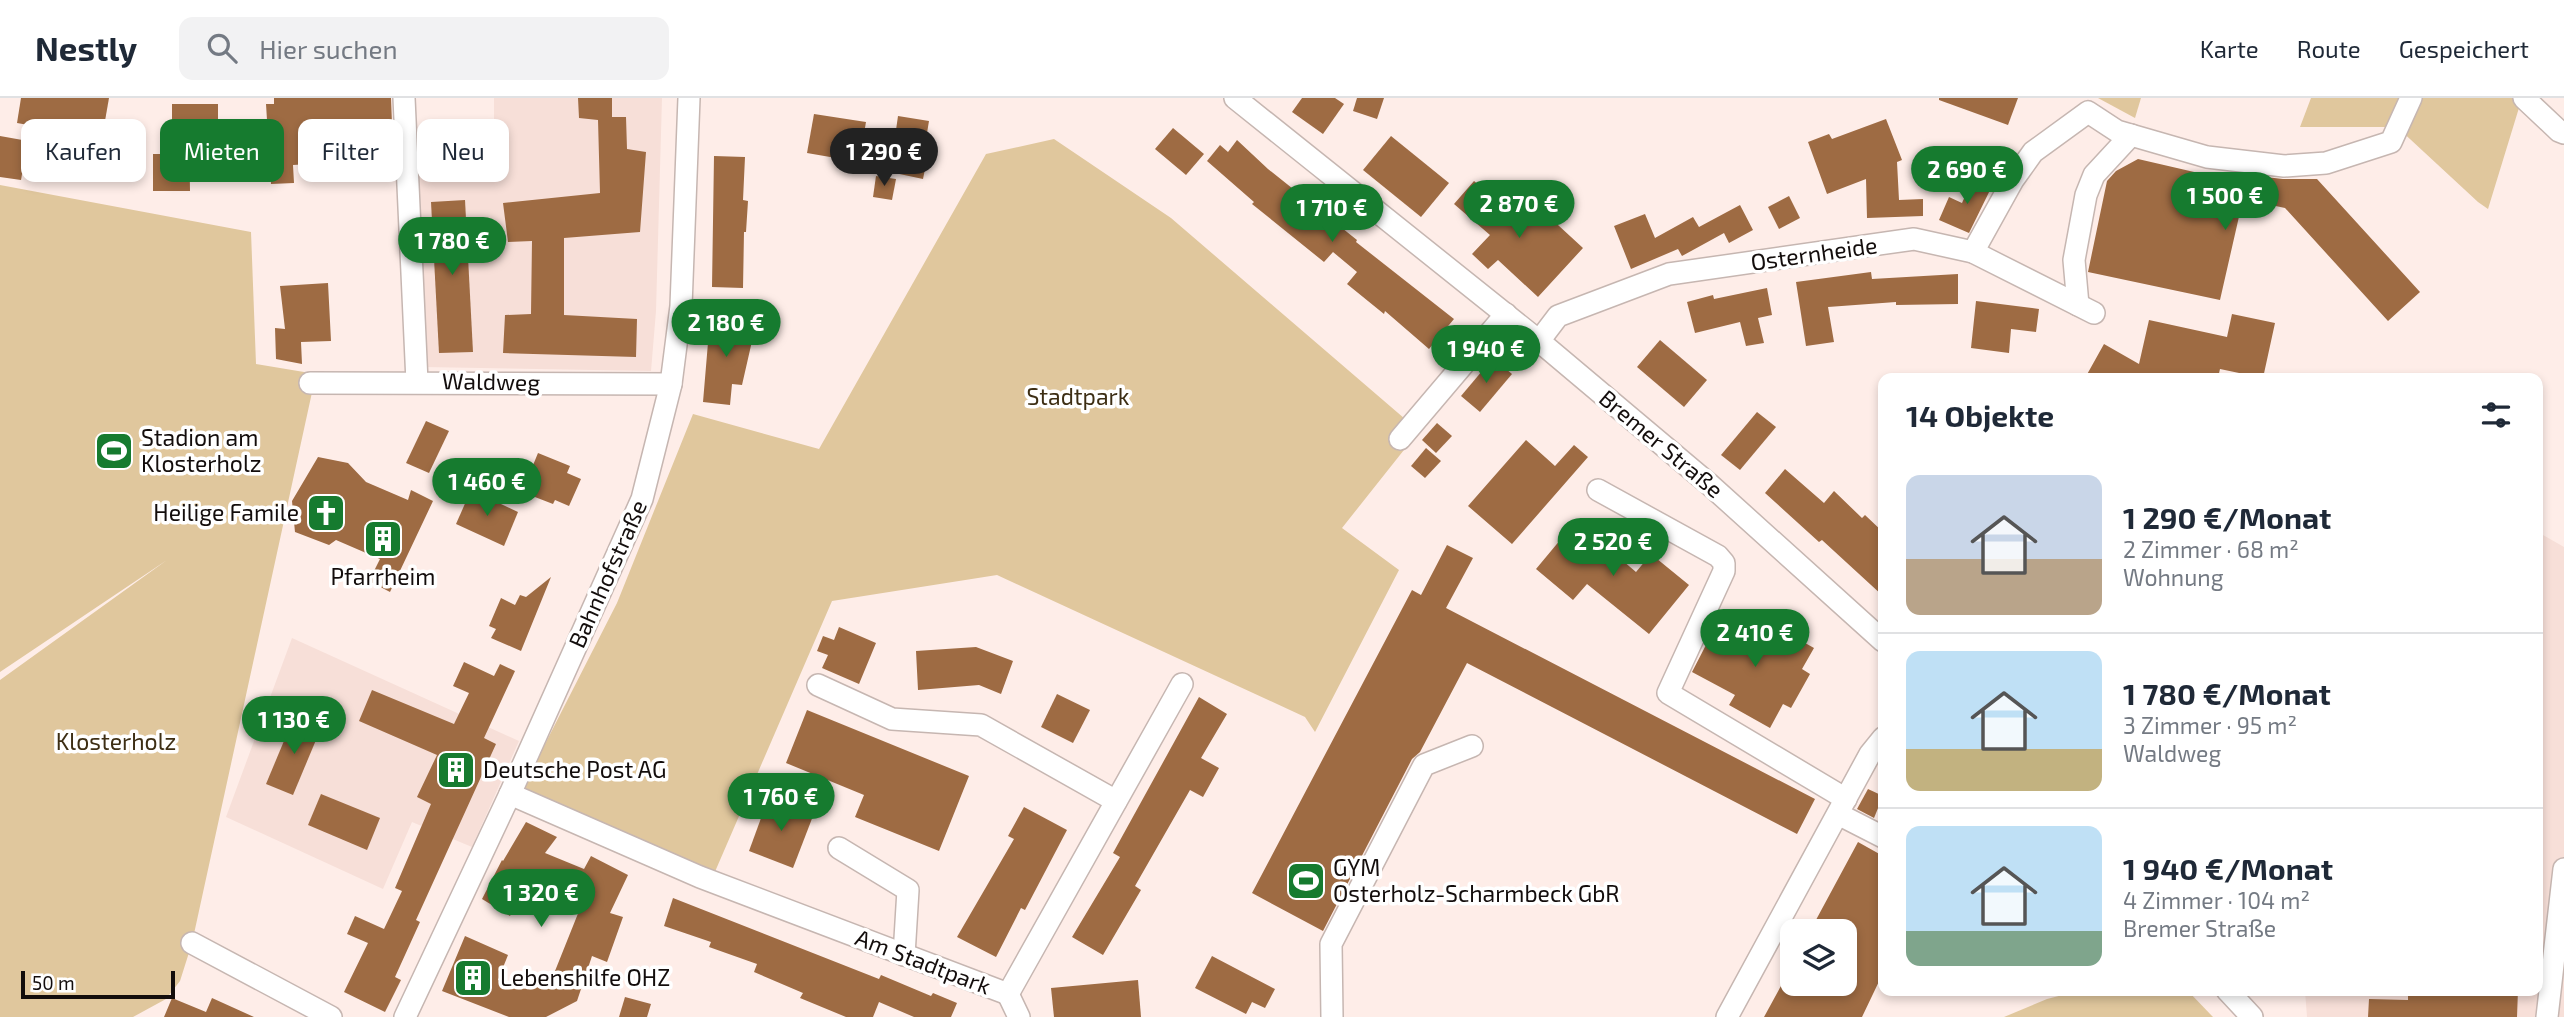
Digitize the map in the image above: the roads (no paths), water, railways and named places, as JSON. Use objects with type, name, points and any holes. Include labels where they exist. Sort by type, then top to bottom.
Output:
[{"type":"street","points":[[404,98],[417,382]]},
{"type":"street","name":"Bahnhofstraße","points":[[405,1017],[510,794],[642,499],[671,384],[681,306],[689,98]]},
{"type":"street","name":"Bremer Straße","points":[[1235,98],[1539,341],[1709,484],[1878,636]]},
{"type":"street","points":[[1973,252],[2013,180],[2033,152],[2088,112],[2117,131],[2207,157],[2284,166],[2326,163],[2390,142],[2411,98]]},
{"type":"street","points":[[2524,98],[2558,131],[2564,133]]},
{"type":"street","name":"Osternheide","points":[[1539,341],[1558,316],[1670,274],[1914,239],[1973,252],[2086,309],[2074,260],[2086,195],[2094,175],[2131,135]]},
{"type":"street","points":[[1400,439],[1506,314]]},
{"type":"street","name":"Waldweg","points":[[310,383],[671,384]]},
{"type":"street","points":[[1598,490],[1718,556],[1724,564],[1724,571],[1668,693],[1842,806],[1878,833]]},
{"type":"street","name":"Am Stadtpark","points":[[510,794],[700,877],[1008,995],[1182,684]]},
{"type":"street","points":[[818,685],[892,719],[981,725],[1116,802]]},
{"type":"street","points":[[1727,1017],[1870,754],[1878,744]]},
{"type":"street","points":[[1332,1017],[1331,944],[1424,765],[1472,746]]},
{"type":"street","points":[[839,848],[908,890],[904,955]]},
{"type":"street","points":[[2547,1017],[2564,869]]},
{"type":"street","points":[[192,943],[331,1017]]},
{"type":"street","points":[[1008,995],[1019,1017]]},
{"type":"place","name":"Stadion am Klosterholz","points":[[114,451]]},
{"type":"place","name":"Heilige Famile","points":[[326,513]]},
{"type":"place","name":"Pfarrheim","points":[[383,539]]},
{"type":"place","name":"Deutsche Post AG","points":[[456,770]]},
{"type":"place","name":"GYM Osterholz-Scharmbeck GbR","points":[[1306,881]]},
{"type":"place","name":"Lebenshilfe OHZ","points":[[473,978]]},
{"type":"park label","name":"Stadtpark","points":[[1078,397]]},
{"type":"park label","name":"Klosterholz","points":[[116,742]]}]
